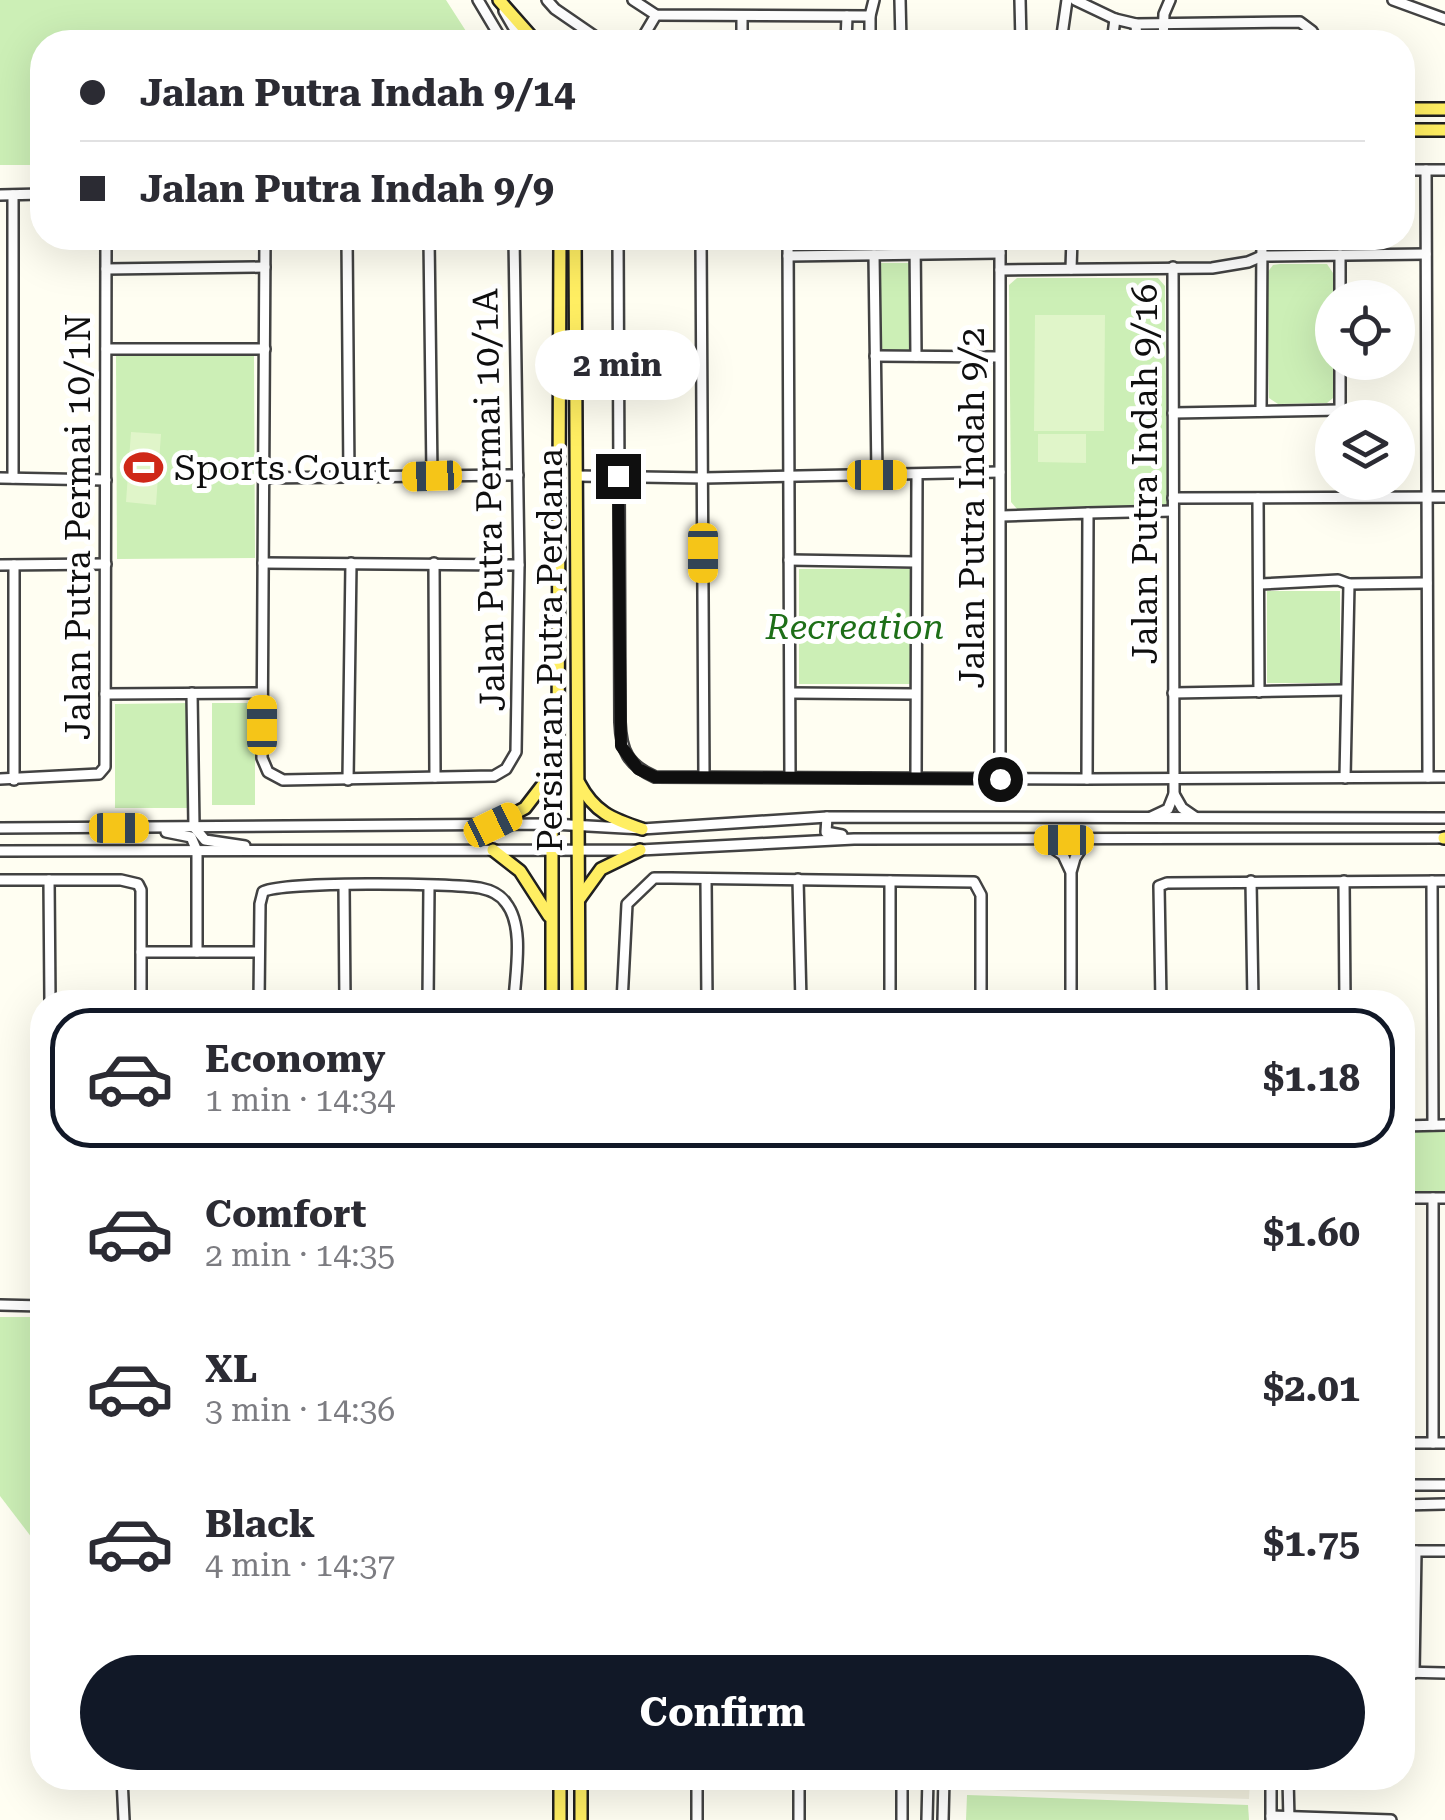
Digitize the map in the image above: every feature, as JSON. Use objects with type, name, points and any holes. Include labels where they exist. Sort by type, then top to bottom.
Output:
[{"type":"main road","points":[[499,0],[525,30]]},
{"type":"main road","points":[[1415,109],[1445,110]]},
{"type":"main road","points":[[1415,130],[1445,130]]},
{"type":"main road","name":"Persiaran Putra Perdana","points":[[552,990],[552,824],[558,750],[560,250]]},
{"type":"main road","name":"Persiaran Putra Perdana","points":[[576,250],[580,990]]},
{"type":"main road","points":[[493,825],[525,808],[538,794],[556,768],[558,750]]},
{"type":"main road","points":[[576,779],[595,808],[609,818],[642,829]]},
{"type":"main road","points":[[493,850],[520,871],[551,920]]},
{"type":"main road","points":[[580,898],[601,869],[640,850]]},
{"type":"main road","points":[[560,1790],[560,1820]]},
{"type":"main road","points":[[581,1790],[581,1820]]},
{"type":"street","points":[[478,0],[496,30]]},
{"type":"street","points":[[499,0],[515,30]]},
{"type":"street","points":[[548,0],[586,30]]},
{"type":"street","points":[[555,9],[563,0]]},
{"type":"street","points":[[633,0],[656,15],[870,16]]},
{"type":"street","points":[[870,30],[874,0]]},
{"type":"street","points":[[900,0],[901,30]]},
{"type":"street","points":[[1020,0],[1021,30]]},
{"type":"street","points":[[1063,30],[1067,0]]},
{"type":"street","points":[[1075,0],[1115,19],[1136,24],[1292,21],[1310,30]]},
{"type":"street","points":[[1162,30],[1170,0]]},
{"type":"street","points":[[1393,0],[1445,18]]},
{"type":"street","points":[[647,30],[656,15]]},
{"type":"street","points":[[846,30],[847,16]]},
{"type":"street","points":[[742,17],[742,30]]},
{"type":"street","points":[[1114,30],[1115,19]]},
{"type":"street","points":[[1136,24],[1136,30]]},
{"type":"street","points":[[1415,170],[1445,170]]},
{"type":"street","points":[[1426,170],[1428,777]]},
{"type":"street","points":[[0,195],[30,194]]},
{"type":"street","points":[[12,195],[14,478]]},
{"type":"street","name":"Jalan Putra Permai 10/1N","points":[[0,780],[102,773],[105,767],[106,250]]},
{"type":"street","points":[[105,694],[262,692],[266,250]]},
{"type":"street","points":[[347,250],[349,477]]},
{"type":"street","points":[[430,250],[432,476]]},
{"type":"street","name":"Jalan Putra Permai 10/1A","points":[[262,692],[262,758],[268,772],[283,780],[494,776],[506,768],[516,752],[520,564],[514,250]]},
{"type":"street","points":[[618,250],[621,746],[638,769],[655,777],[1445,777]]},
{"type":"street","points":[[701,250],[704,777]]},
{"type":"street","points":[[788,250],[790,777]]},
{"type":"street","points":[[915,250],[916,356]]},
{"type":"street","name":"Jalan Putra Indah 9/2","points":[[1000,250],[1000,779]]},
{"type":"street","points":[[1072,250],[1072,269]]},
{"type":"street","points":[[1261,411],[1262,250]]},
{"type":"street","points":[[788,256],[1000,254]]},
{"type":"street","points":[[1173,267],[1232,266],[1262,256],[1426,254]]},
{"type":"street","points":[[874,255],[877,475]]},
{"type":"street","points":[[1340,255],[1340,280]]},
{"type":"street","points":[[106,268],[265,267]]},
{"type":"street","name":"Jalan Putra Indah 9/16","points":[[1000,270],[1173,267],[1174,794]]},
{"type":"street","points":[[106,350],[264,350]]},
{"type":"street","points":[[875,356],[999,356]]},
{"type":"street","points":[[1173,413],[1315,413]]},
{"type":"street","points":[[577,476],[702,478],[1000,472]]},
{"type":"street","points":[[264,478],[518,475]]},
{"type":"street","points":[[916,778],[917,475]]},
{"type":"street","points":[[0,478],[106,480]]},
{"type":"street","points":[[1173,498],[1315,497]]},
{"type":"street","points":[[1415,498],[1445,497]]},
{"type":"street","points":[[1258,498],[1259,692]]},
{"type":"street","points":[[1001,516],[1173,511]]},
{"type":"street","points":[[1087,780],[1088,513]]},
{"type":"street","points":[[789,560],[916,562]]},
{"type":"street","points":[[343,780],[350,562]]},
{"type":"street","points":[[263,563],[520,564]]},
{"type":"street","points":[[434,563],[435,777]]},
{"type":"street","points":[[0,565],[106,564]]},
{"type":"street","points":[[14,565],[14,780]]},
{"type":"street","points":[[1260,584],[1338,580],[1349,584],[1428,583]]},
{"type":"street","points":[[1345,778],[1349,584]]},
{"type":"street","points":[[1173,694],[1344,690]]},
{"type":"street","points":[[192,693],[194,827],[206,840],[255,851]]},
{"type":"street","points":[[791,693],[915,694]]},
{"type":"street","points":[[1174,794],[1187,814],[1207,819]]},
{"type":"street","points":[[1142,820],[1168,809],[1174,794]]},
{"type":"street","points":[[194,806],[208,827]]},
{"type":"street","points":[[174,827],[194,806]]},
{"type":"street","points":[[827,817],[826,832],[854,839]]},
{"type":"street","points":[[0,828],[552,824],[642,829],[827,817],[1445,818]]},
{"type":"street","points":[[1278,819],[1298,828],[1300,839]]},
{"type":"street","points":[[159,827],[191,837],[198,851],[197,952]]},
{"type":"street","points":[[0,851],[640,850],[854,839],[1445,838]]},
{"type":"street","points":[[1041,840],[1063,855],[1070,872]]},
{"type":"street","points":[[1071,990],[1070,872],[1087,840]]},
{"type":"street","points":[[176,851],[198,868]]},
{"type":"street","points":[[198,868],[210,851]]},
{"type":"street","points":[[622,990],[625,914],[630,899],[654,878],[974,882],[981,890],[981,990]]},
{"type":"street","points":[[706,879],[707,990]]},
{"type":"street","points":[[0,880],[121,880],[140,886],[141,990]]},
{"type":"street","points":[[49,880],[50,990]]},
{"type":"street","points":[[798,880],[801,990]]},
{"type":"street","points":[[890,881],[890,990]]},
{"type":"street","points":[[1161,990],[1159,886],[1178,881],[1445,881]]},
{"type":"street","points":[[1252,881],[1252,990]]},
{"type":"street","points":[[1344,881],[1344,990]]},
{"type":"street","points":[[1432,881],[1439,1126]]},
{"type":"street","points":[[344,886],[345,990]]},
{"type":"street","points":[[428,990],[429,886]]},
{"type":"street","points":[[259,990],[262,892],[275,887],[429,886],[485,888],[505,901],[516,932],[514,990]]},
{"type":"street","points":[[142,952],[260,952]]},
{"type":"street","points":[[1415,1198],[1445,1198]]},
{"type":"street","points":[[1433,1198],[1433,1443]]},
{"type":"street","points":[[0,1305],[30,1306]]},
{"type":"street","points":[[1415,1444],[1445,1443]]},
{"type":"street","points":[[1415,1485],[1445,1485]]},
{"type":"street","points":[[1415,1504],[1445,1504]]},
{"type":"street","points":[[1415,1612],[1416,1552],[1445,1551]]},
{"type":"street","points":[[1415,1672],[1445,1674]]},
{"type":"street","points":[[123,1790],[124,1820]]},
{"type":"street","points":[[696,1790],[696,1820]]},
{"type":"street","points":[[799,1790],[800,1820]]},
{"type":"street","points":[[902,1790],[902,1820]]},
{"type":"street","points":[[927,1820],[928,1790]]},
{"type":"street","points":[[944,1790],[944,1820]]},
{"type":"street","points":[[1272,1790],[1272,1818],[1391,1820]]},
{"type":"street","points":[[1288,1790],[1289,1818]]},
{"type":"green space","points":[[0,0],[446,0],[465,30],[30,30],[30,165],[0,165]]},
{"type":"green space","points":[[880,263],[909,263],[909,350],[880,350]]},
{"type":"green space","points":[[1327,264],[1333,273],[1333,280],[1315,280],[1315,380],[1333,380],[1331,400],[1278,404],[1269,398],[1267,273],[1273,265]]},
{"type":"green space","points":[[1017,278],[1158,278],[1165,286],[1167,509],[1017,509],[1011,502],[1009,285]]},
{"type":"green space","points":[[1035,315],[1105,315],[1104,431],[1034,431]]},
{"type":"green space","points":[[254,355],[255,558],[117,559],[116,356]]},
{"type":"green space","name":"Sports Court","points":[[131,432],[161,434],[156,505],[126,502]]},
{"type":"green space","points":[[1038,434],[1086,434],[1086,463],[1038,462]]},
{"type":"green space","name":"Recreation","points":[[799,569],[910,569],[910,684],[799,684]]},
{"type":"green space","points":[[1267,591],[1340,591],[1340,683],[1267,683]]},
{"type":"green space","points":[[190,703],[190,808],[115,808],[115,704]]},
{"type":"green space","points":[[212,703],[255,703],[255,805],[212,805]]},
{"type":"green space","points":[[1445,1128],[1445,1195],[1415,1195],[1415,1129]]},
{"type":"green space","points":[[0,1317],[30,1317],[30,1535],[0,1496]]},
{"type":"green space","points":[[967,1795],[1248,1805],[1249,1820],[966,1820]]},
{"type":"shaded area","points":[[992,1790],[1249,1790],[1249,1799]]},
{"type":"place","name":"Sports Court","points":[[144,468]]},
{"type":"route","points":[[618,476],[621,746],[638,769],[655,777],[1000,779]]}]
